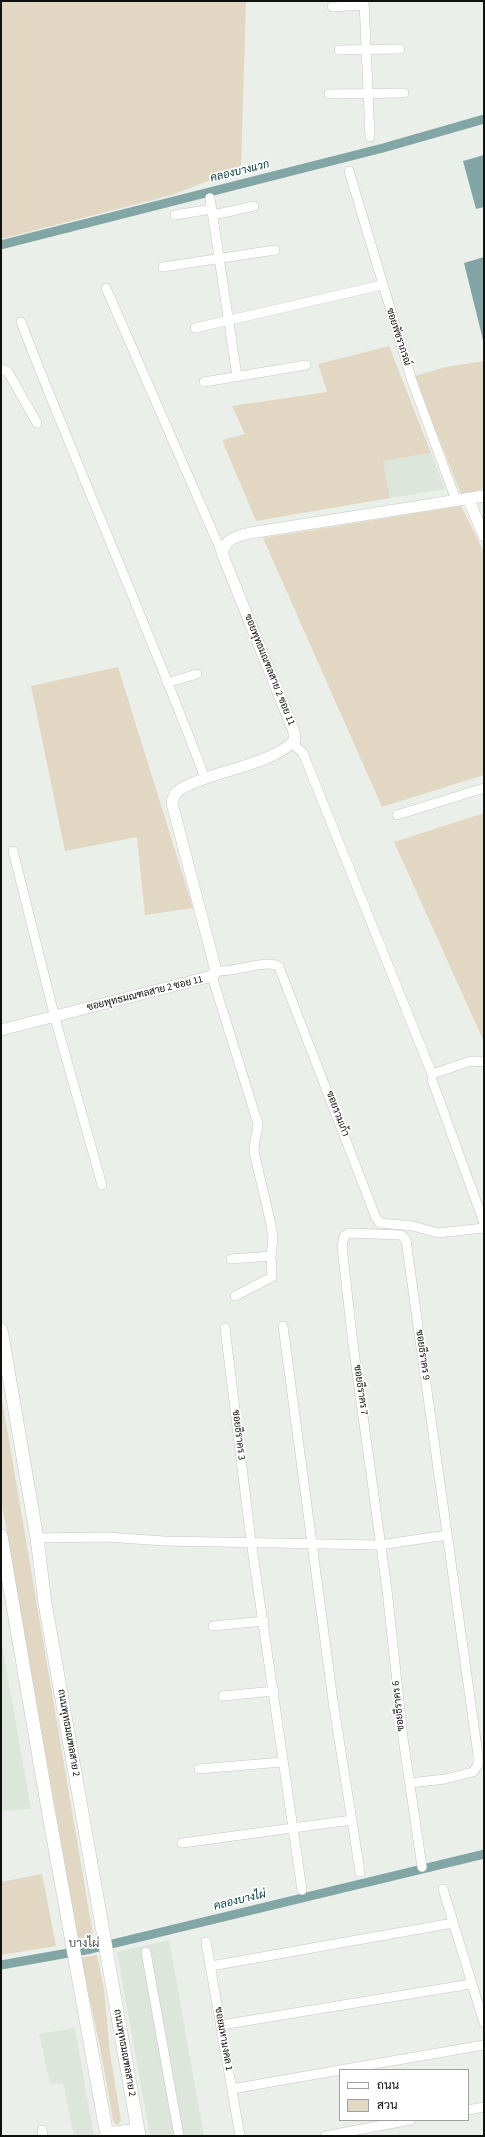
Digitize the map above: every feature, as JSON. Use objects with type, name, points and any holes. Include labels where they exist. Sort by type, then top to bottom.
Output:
[{"type":"main road","name":"ถนนพุทธมณฑลสาย 2","points":[[1,1330],[37,1538],[45,1603],[138,2133]]},
{"type":"main road","points":[[1,1536],[107,2135],[138,2133]]},
{"type":"street","points":[[332,7],[364,3],[370,137]]},
{"type":"street","points":[[339,50],[400,49]]},
{"type":"street","points":[[330,94],[404,93]]},
{"type":"street","name":"ซอยพัชราภรณ์","points":[[349,171],[412,381],[456,500]]},
{"type":"street","points":[[210,198],[237,376]]},
{"type":"street","points":[[175,215],[212,212],[254,206]]},
{"type":"street","points":[[163,267],[275,250]]},
{"type":"street","points":[[195,328],[382,285]]},
{"type":"street","points":[[106,288],[222,554]]},
{"type":"street","points":[[21,322],[62,430],[168,683],[205,778]]},
{"type":"street","points":[[204,382],[306,365]]},
{"type":"street","points":[[1,369],[8,372],[37,423]]},
{"type":"street","points":[[222,554],[224,545],[231,538],[250,533],[484,496]]},
{"type":"street","points":[[468,498],[484,536]]},
{"type":"street","name":"ซอยพุทธมณฑลสาย 2 ซอย 11","points":[[222,554],[294,732],[295,740],[292,743]]},
{"type":"street","points":[[168,683],[197,674]]},
{"type":"street","points":[[235,1296],[272,1277],[272,1238],[270,1220],[254,1152],[254,1140],[258,1124],[214,974],[172,803],[178,790],[205,778],[271,755],[292,743],[303,753],[432,1074],[471,1061],[484,1062]]},
{"type":"street","points":[[397,815],[484,788]]},
{"type":"street","points":[[13,851],[54,1017],[102,1184]]},
{"type":"street","name":"ซอยรวมเก้า","points":[[214,974],[270,963],[279,967],[376,1218],[380,1222],[413,1226],[438,1233],[484,1228]]},
{"type":"street","name":"ซอยพุทธมณฑลสาย 2 ซอย 11","points":[[1,1030],[214,974]]},
{"type":"street","points":[[432,1080],[484,1224]]},
{"type":"street","name":"ซอยธีราคร 9","points":[[344,1236],[349,1233],[391,1234],[401,1235],[406,1240],[447,1535]]},
{"type":"street","name":"ซอยธีราคร 7","points":[[344,1236],[342,1247],[353,1344],[380,1544]]},
{"type":"street","points":[[231,1259],[271,1256]]},
{"type":"street","points":[[283,1326],[333,1701],[360,1872]]},
{"type":"street","name":"ซอยธีราคร 3","points":[[225,1328],[251,1541],[264,1621],[282,1762],[302,1890]]},
{"type":"street","points":[[37,1538],[84,1537],[164,1541],[251,1541],[380,1544],[447,1535],[478,1765],[473,1772],[445,1779],[410,1783]]},
{"type":"street","name":"ซอยธีราคร 6","points":[[380,1544],[387,1590],[402,1738],[422,1867]]},
{"type":"street","points":[[213,1626],[264,1621]]},
{"type":"street","points":[[223,1696],[274,1691]]},
{"type":"street","points":[[199,1769],[282,1762]]},
{"type":"street","points":[[182,1843],[352,1820]]},
{"type":"street","points":[[443,1889],[484,2023]]},
{"type":"street","points":[[211,1966],[453,1923]]},
{"type":"street","name":"ซอยมหามงคล 1","points":[[206,1942],[240,2136]]},
{"type":"street","points":[[146,1952],[178,2136]]},
{"type":"street","points":[[221,2025],[471,1984]]},
{"type":"street","points":[[346,2069],[484,2045]]},
{"type":"street","points":[[232,2089],[339,2070]]},
{"type":"street","points":[[469,2110],[484,2107]]},
{"type":"street","points":[[325,2136],[406,2121]]},
{"type":"shaded area","points":[[431,453],[445,489],[390,498],[383,461]]},
{"type":"shaded area","points":[[1,1639],[31,1809],[1,1811]]},
{"type":"shaded area","points":[[169,1940],[204,2136],[150,2136],[117,1952]]},
{"type":"shaded area","points":[[75,2028],[94,2136],[74,2136],[63,2083],[50,2084],[39,2034]]},
{"type":"green space","points":[[1,1],[246,1],[241,168],[172,195],[1,239]]},
{"type":"green space","points":[[389,346],[431,453],[383,461],[390,498],[256,521],[222,440],[245,434],[232,406],[327,392],[318,364]]},
{"type":"green space","points":[[484,361],[484,489],[461,494],[414,376],[446,367]]},
{"type":"green space","points":[[461,506],[484,552],[484,775],[382,807],[263,538]]},
{"type":"green space","points":[[118,667],[193,908],[145,915],[137,837],[65,851],[31,686]]},
{"type":"green space","points":[[484,813],[484,1042],[394,842]]},
{"type":"green space","points":[[1,1393],[93,1935],[78,1939],[1,1499]]},
{"type":"green space","points":[[42,1874],[56,1946],[1,1955],[1,1882]]},
{"type":"green space","points":[[97,1955],[104,1989],[110,2053],[121,2120],[119,2124],[115,2124],[113,2120],[100,2047],[81,1958]]},
{"type":"water","points":[[484,155],[484,207],[476,209],[463,161]]},
{"type":"water","points":[[484,257],[484,344],[464,263]]},
{"type":"waterway","name":"คลองบางแวก","points":[[1,245],[383,148],[484,119]]},
{"type":"waterway","name":"คลองบางไผ่","points":[[1,1965],[91,1949],[484,1854]]},
{"type":"district","name":"บางไผ่","points":[[84,1944]]}]
